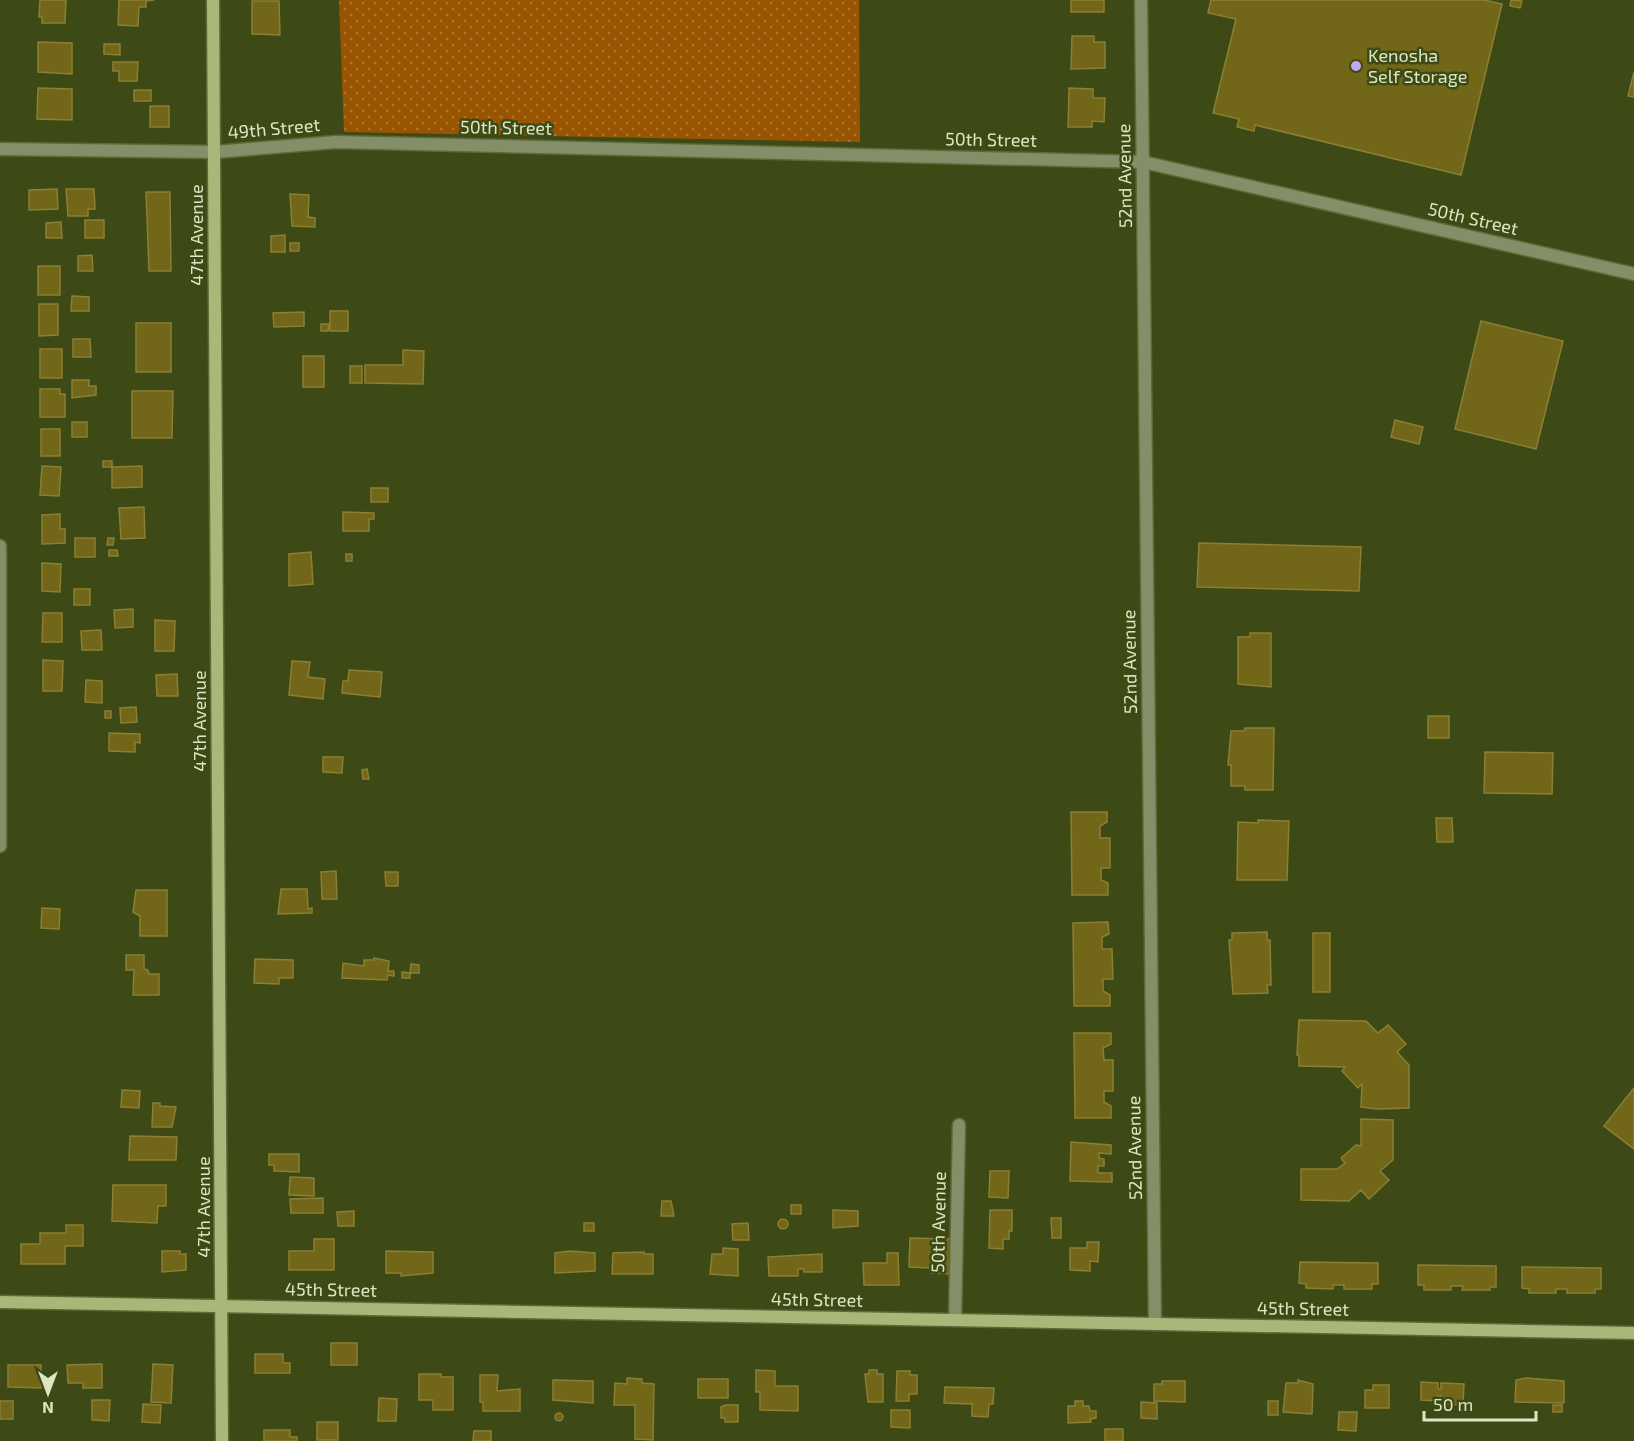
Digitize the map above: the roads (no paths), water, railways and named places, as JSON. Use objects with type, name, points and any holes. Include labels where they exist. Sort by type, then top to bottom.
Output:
[{"type":"street","name":"47th Avenue","points":[[213,0],[222,1441]]},
{"type":"street","name":"52nd Avenue","points":[[1141,0],[1155,1324]]},
{"type":"street","name":"49th Street","points":[[215,152],[336,142]]},
{"type":"street","name":"50th Street","points":[[336,142],[1143,162],[1634,274]]},
{"type":"street","points":[[0,149],[215,152]]},
{"type":"street","points":[[0,546],[0,846]]},
{"type":"street","name":"50th Avenue","points":[[955,1320],[959,1125]]},
{"type":"street","name":"45th Street","points":[[0,1302],[1634,1333]]},
{"type":"place","name":"Kenosha Self Storage","points":[[1356,66]]}]
